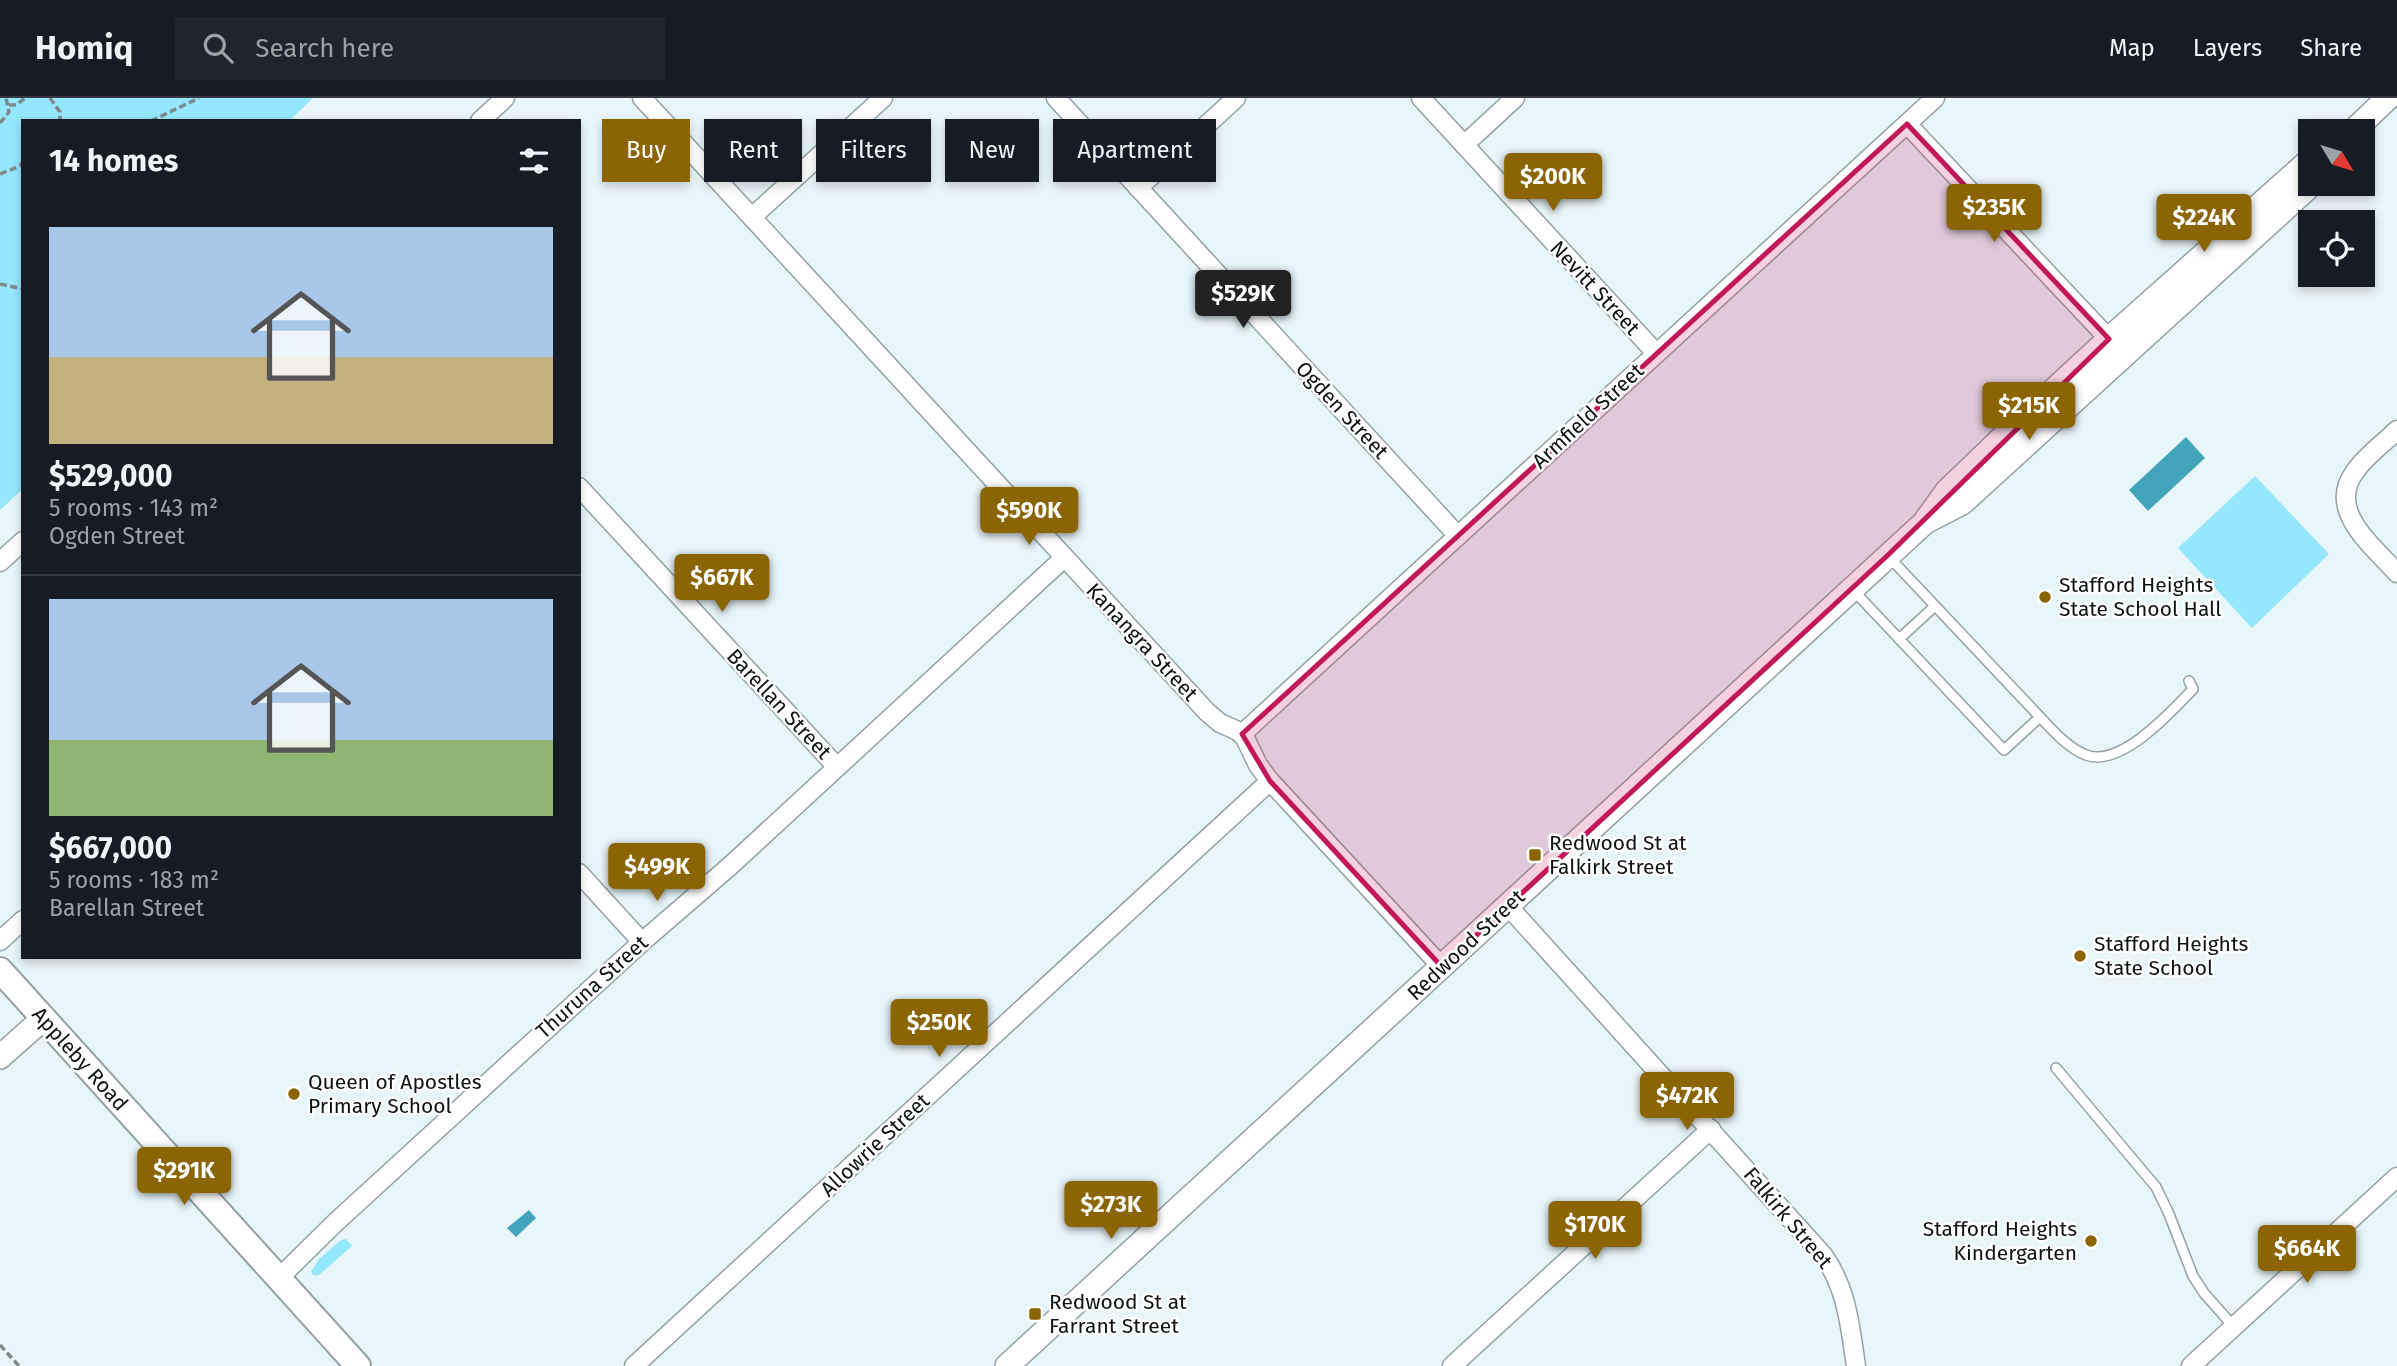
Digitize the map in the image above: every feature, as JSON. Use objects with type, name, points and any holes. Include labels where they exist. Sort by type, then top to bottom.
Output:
[{"type":"main road","name":"Appleby Road","points":[[0,970],[358,1366]]},
{"type":"street","points":[[482,119],[505,98]]},
{"type":"street","name":"Kanangra Street","points":[[642,98],[1207,712],[1220,723],[1241,734],[1270,782],[1441,967]]},
{"type":"street","points":[[752,217],[883,98]]},
{"type":"street","name":"Ogden Street","points":[[1056,98],[1458,536]]},
{"type":"street","points":[[1138,188],[1236,98]]},
{"type":"street","name":"Nevitt Street","points":[[1421,98],[1656,353]]},
{"type":"street","points":[[1464,145],[1515,98]]},
{"type":"street","name":"Armfield Street","points":[[1241,734],[1935,98]]},
{"type":"street","points":[[2366,119],[2388,98]]},
{"type":"street","points":[[1907,124],[2109,339]]},
{"type":"street","name":"Redwood Street","points":[[1007,1366],[1924,523],[1947,491],[2109,339],[2298,171]]},
{"type":"street","name":"Redwood Street","points":[[1924,523],[1962,503],[2299,196]]},
{"type":"street","points":[[2397,430],[2361,464],[2348,483],[2345,494],[2345,504],[2354,524],[2397,573]]},
{"type":"street","name":"Barellan Street","points":[[581,489],[837,767]]},
{"type":"street","points":[[0,562],[21,543]]},
{"type":"street","name":"Thuruna Street","points":[[279,1278],[331,1227],[642,942],[730,866],[1064,558]]},
{"type":"street","name":"Allowrie Street","points":[[634,1366],[1270,782]]},
{"type":"street","points":[[581,875],[642,942]]},
{"type":"street","name":"Falkirk Street","points":[[1508,906],[1800,1227],[1833,1268],[1847,1310],[1856,1366]]},
{"type":"street","points":[[0,941],[21,922]]},
{"type":"street","points":[[0,1057],[44,1018]]},
{"type":"street","points":[[1452,1366],[1711,1129]]},
{"type":"street","points":[[2191,1366],[2397,1177]]},
{"type":"lane","points":[[1888,555],[2060,738],[2087,756],[2106,756],[2128,747],[2168,716],[2193,689],[2189,681]]},
{"type":"lane","points":[[1851,589],[2004,750],[2040,717]]},
{"type":"lane","points":[[1899,639],[1935,606]]},
{"type":"lane","points":[[2056,1068],[2156,1187],[2193,1276],[2234,1327]]},
{"type":"path","points":[[0,123],[9,112],[6,98]]},
{"type":"path","points":[[9,105],[16,105],[25,98]]},
{"type":"path","points":[[50,98],[60,112],[60,119]]},
{"type":"path","points":[[155,119],[199,98]]},
{"type":"path","points":[[0,174],[21,164]]},
{"type":"path","points":[[0,284],[21,289]]},
{"type":"path","points":[[0,1345],[19,1366]]},
{"type":"highlighted area","points":[[1907,124],[2109,339],[1888,555],[1442,967],[1270,781],[1242,734]]},
{"type":"shaded area","points":[[0,98],[313,98],[291,119],[21,119],[21,491],[0,510]]},
{"type":"shaded area","points":[[2186,437],[2205,458],[2148,511],[2129,490]]},
{"type":"shaded area","points":[[2255,476],[2329,554],[2252,628],[2178,548]]},
{"type":"shaded area","points":[[529,1210],[536,1218],[516,1237],[507,1228]]},
{"type":"shaded area","points":[[346,1239],[352,1246],[318,1276],[313,1275],[311,1272],[318,1260],[341,1240]]},
{"type":"place","name":"Stafford Heights State School Hall","points":[[2045,597]]},
{"type":"place","name":"Redwood St at Falkirk Street","points":[[1535,855]]},
{"type":"place","name":"Stafford Heights State School","points":[[2080,956]]},
{"type":"place","name":"Queen of Apostles Primary School","points":[[294,1094]]},
{"type":"place","name":"Stafford Heights Kindergarten","points":[[2091,1241]]},
{"type":"place","name":"Redwood St at Farrant Street","points":[[1035,1314]]}]
